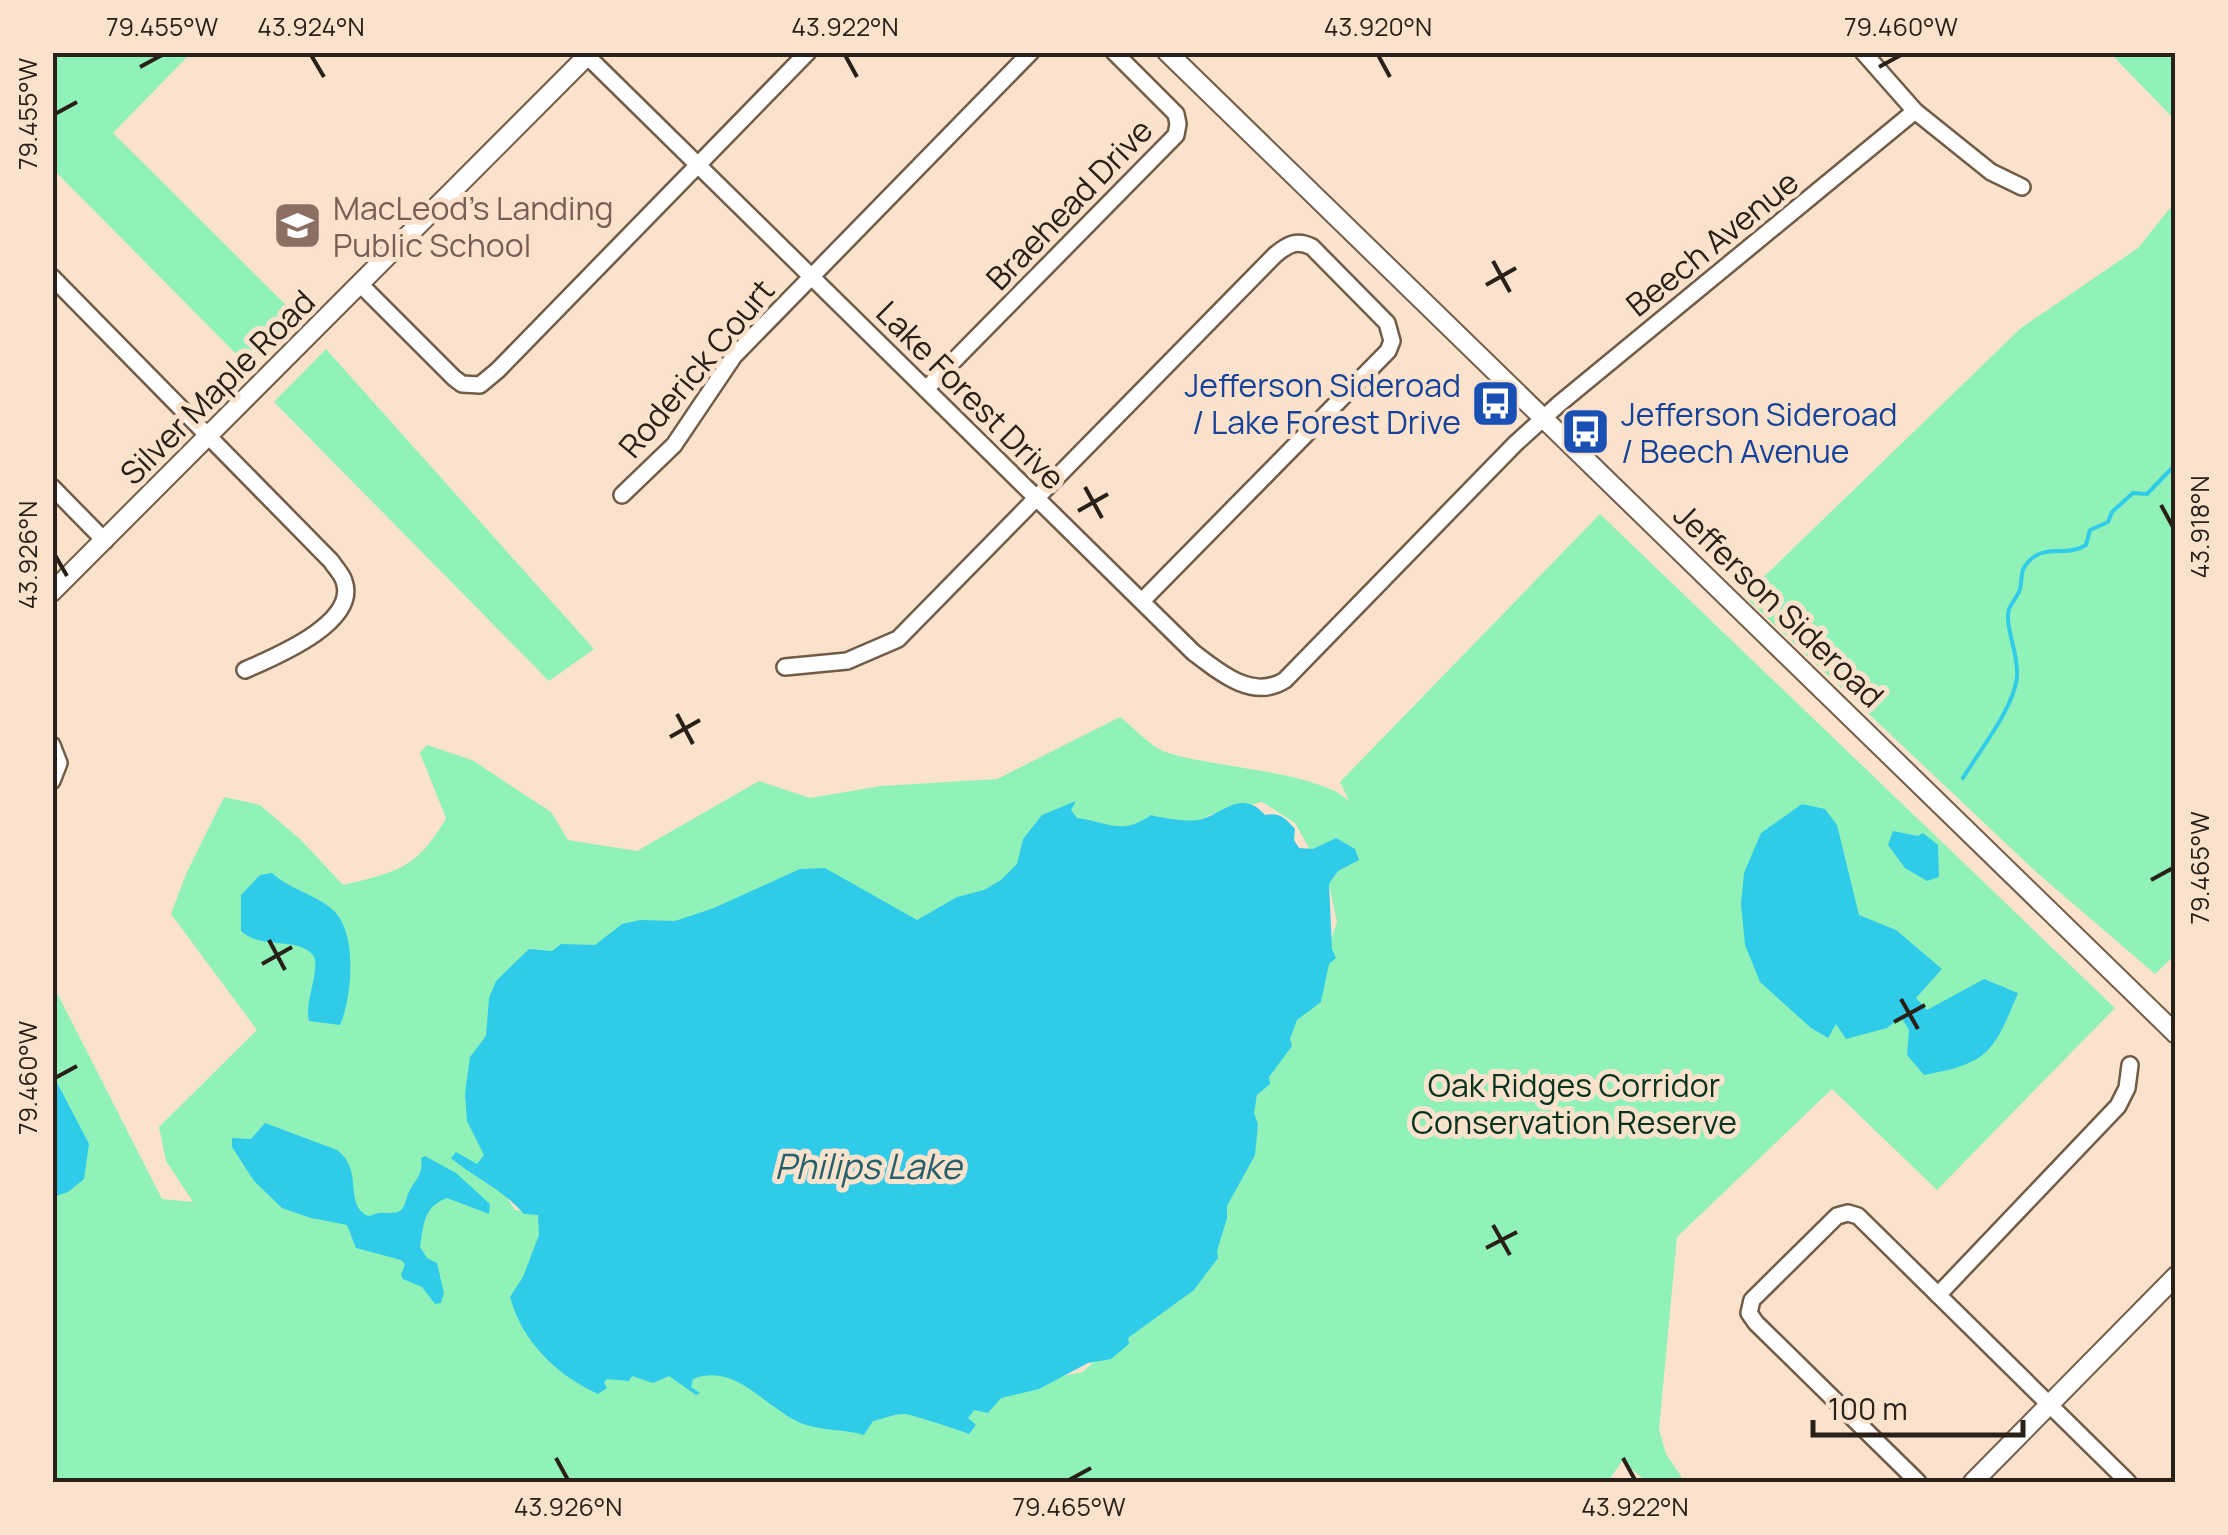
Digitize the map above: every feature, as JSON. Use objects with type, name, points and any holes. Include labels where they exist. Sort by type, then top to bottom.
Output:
[{"type":"street","points":[[362,286],[454,378],[472,386],[490,379],[808,52]]},
{"type":"street","name":"Roderick Court","points":[[622,495],[674,445],[734,356],[1031,52]]},
{"type":"street","name":"Braehead Drive","points":[[926,389],[1176,135],[1176,114],[1114,52]]},
{"type":"street","name":"Jefferson Sideroad","points":[[1167,52],[2176,1034]]},
{"type":"street","points":[[1863,52],[1915,110],[1990,172],[2022,187]]},
{"type":"street","name":"Lake Forest Drive","points":[[587,54],[1193,652],[1226,676],[1258,688],[1276,686],[1544,418]]},
{"type":"street","name":"Silver Maple Road","points":[[52,592],[362,286],[587,54]]},
{"type":"street","name":"Beech Avenue","points":[[1544,418],[1915,110]]},
{"type":"street","points":[[785,667],[847,662],[898,639],[1276,256],[1295,243],[1312,247],[1387,323],[1392,342],[1388,351],[1142,601]]},
{"type":"street","points":[[52,277],[210,436],[330,561],[345,582],[345,601],[332,622],[285,652],[244,670]]},
{"type":"street","points":[[52,487],[104,540]]},
{"type":"street","points":[[52,745],[59,762],[52,781]]},
{"type":"street","points":[[1938,1295],[2118,1106],[2127,1088],[2130,1065]]},
{"type":"street","points":[[1918,1482],[1749,1313],[1752,1300],[1828,1223],[1848,1214],[1858,1216],[2128,1482]]},
{"type":"street","points":[[1972,1482],[2176,1276]]},
{"type":"green space","points":[[52,53],[191,53],[113,133],[299,318],[248,366],[53,169]]},
{"type":"green space","points":[[2110,53],[2175,53],[2175,120]]},
{"type":"green space","points":[[2175,202],[2176,954],[2155,974],[2035,871],[1744,596],[2021,328],[2138,248]]},
{"type":"green space","points":[[326,349],[594,649],[549,681],[274,402]]},
{"type":"green space","name":"Oak Ridges Corridor Conservation Reserve","points":[[1600,514],[2115,1008],[1937,1190],[1832,1089],[1677,1237],[1659,1429],[1666,1454],[1685,1482],[1647,1482],[1622,1461],[1608,1482],[53,1482],[52,983],[162,1199],[193,1202],[166,1161],[159,1127],[257,1030],[171,914],[224,797],[260,805],[301,840],[343,885],[404,866],[425,848],[446,818],[420,753],[427,745],[472,760],[551,812],[568,840],[637,851],[759,781],[810,798],[881,786],[997,779],[1120,717],[1163,751],[1289,776],[1335,791],[1350,802],[1340,782]],"holes":[[[1262,802],[1295,823],[1329,884],[1337,922],[1313,994],[1267,1068],[1211,1232],[1206,1275],[1147,1310],[1083,1372],[976,1393],[699,1367],[543,1213],[515,1210],[490,1167],[478,1095],[993,899],[1169,837],[1210,815]]]},
{"type":"water","name":"Philips Lake","points":[[1076,801],[1071,810],[1077,818],[1115,826],[1132,825],[1151,815],[1198,820],[1248,803],[1265,815],[1285,819],[1295,829],[1294,840],[1299,848],[1313,849],[1336,838],[1355,849],[1359,860],[1338,871],[1329,884],[1332,949],[1336,958],[1329,964],[1321,1002],[1297,1020],[1290,1039],[1292,1046],[1269,1077],[1270,1084],[1257,1095],[1255,1155],[1227,1206],[1218,1258],[1194,1290],[1128,1338],[1129,1344],[1111,1359],[1088,1363],[1039,1389],[1001,1398],[988,1413],[974,1410],[968,1418],[976,1425],[969,1434],[906,1414],[873,1421],[864,1435],[811,1426],[789,1417],[737,1382],[709,1375],[693,1379],[691,1387],[700,1393],[696,1395],[669,1376],[653,1383],[632,1376],[629,1381],[607,1379],[607,1388],[598,1394],[555,1367],[523,1328],[510,1297],[523,1277],[539,1235],[538,1215],[524,1214],[451,1158],[456,1152],[477,1164],[484,1155],[467,1121],[465,1093],[470,1057],[486,1036],[489,998],[496,981],[529,949],[552,951],[561,944],[595,945],[622,924],[675,921],[800,869],[825,868],[917,920],[957,897],[984,890],[1001,880],[1017,864],[1023,839],[1042,815]]},
{"type":"water","points":[[1802,804],[1825,809],[1837,825],[1859,915],[1896,930],[1942,969],[1916,998],[1927,1010],[1984,979],[2018,993],[1994,1042],[1976,1060],[1924,1075],[1907,1055],[1909,1030],[1901,1017],[1887,1028],[1846,1039],[1836,1024],[1828,1038],[1811,1028],[1760,982],[1745,945],[1741,904],[1744,873],[1761,833]]},
{"type":"water","points":[[1893,831],[1918,836],[1923,833],[1938,845],[1939,877],[1927,881],[1905,868],[1888,845]]},
{"type":"water","points":[[272,873],[326,904],[341,920],[349,949],[350,983],[340,1025],[309,1021],[315,963],[308,951],[259,940],[241,931],[241,895],[260,875]]},
{"type":"water","points":[[53,1075],[89,1144],[84,1179],[68,1192],[53,1197]]},
{"type":"water","points":[[265,1123],[337,1150],[350,1166],[355,1200],[366,1215],[402,1209],[425,1156],[456,1173],[490,1204],[489,1214],[447,1198],[433,1206],[426,1217],[420,1247],[427,1258],[437,1263],[444,1293],[441,1303],[435,1304],[422,1287],[403,1279],[405,1264],[401,1260],[356,1248],[347,1225],[282,1208],[254,1181],[232,1147],[232,1138],[251,1139]]},
{"type":"waterway","points":[[1963,778],[2003,715],[2014,689],[2017,668],[2008,616],[2026,565],[2042,553],[2086,545],[2090,530],[2108,522],[2112,512],[2133,493],[2147,494],[2176,464]]},
{"type":"place","name":"MacLeod's Landing Public School","points":[[298,226]]},
{"type":"place","name":"Jefferson Sideroad / Lake Forest Drive","points":[[1496,403]]},
{"type":"place","name":"Jefferson Sideroad / Beech Avenue","points":[[1586,432]]}]
